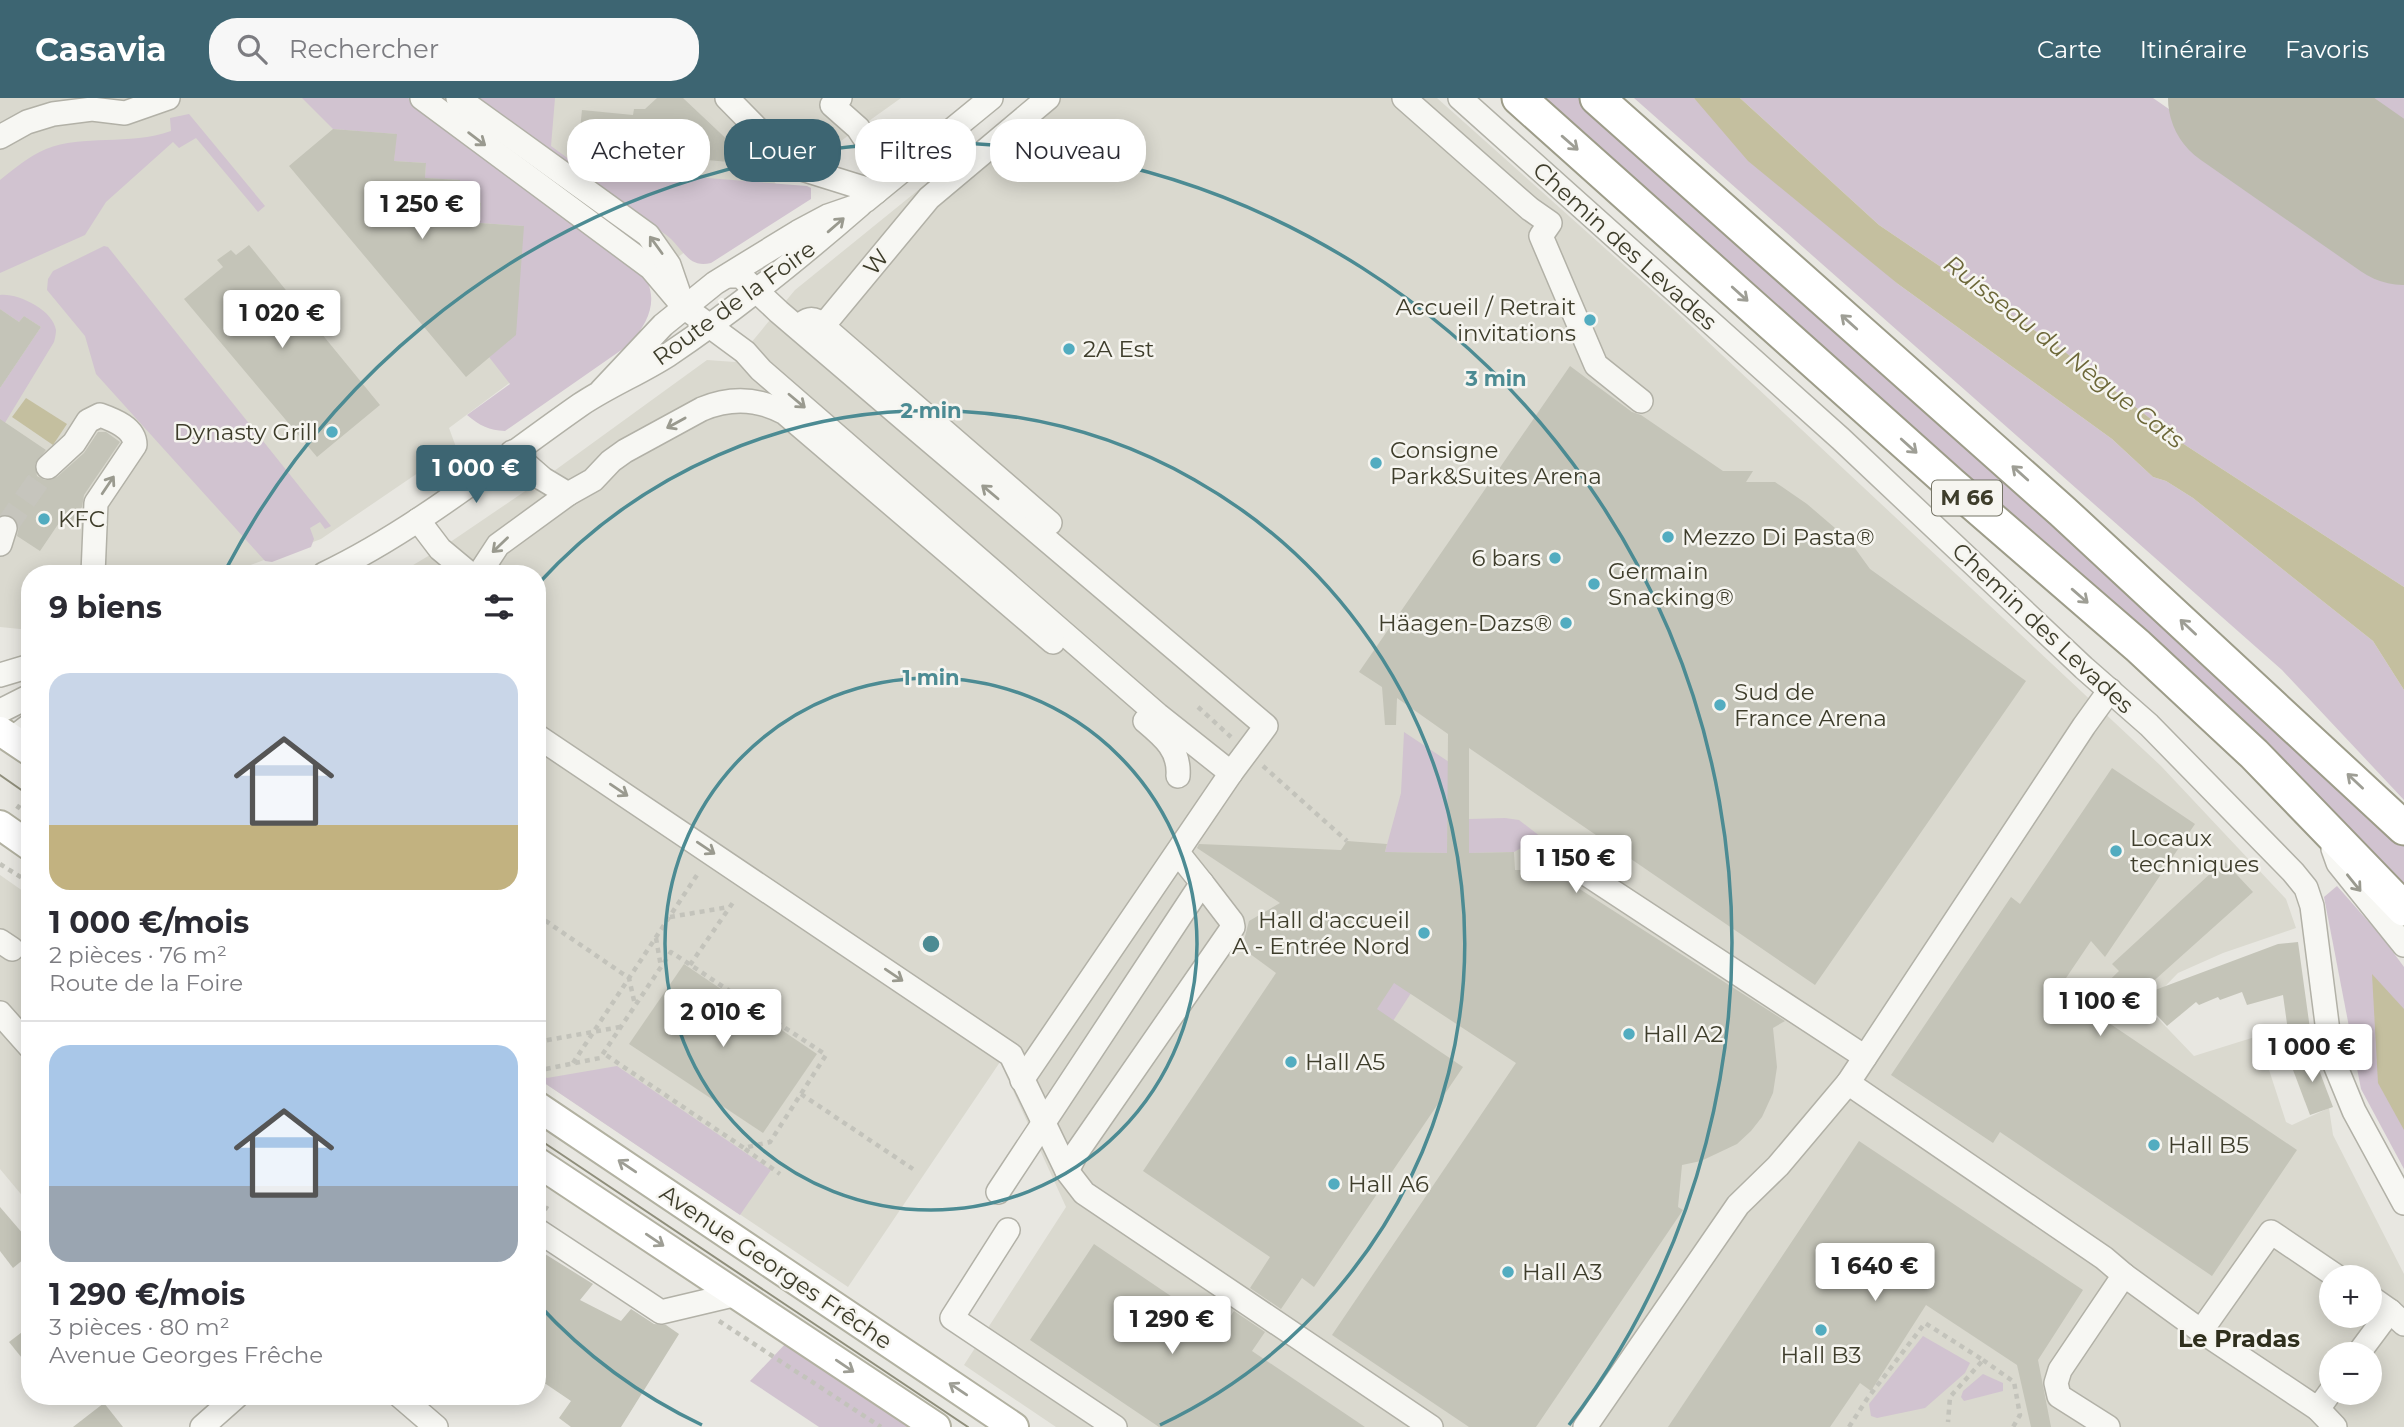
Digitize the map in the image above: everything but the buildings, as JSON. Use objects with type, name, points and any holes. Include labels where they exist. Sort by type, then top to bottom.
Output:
[{"type":"highway","name":"M 66","points":[[1519,98],[1951,484],[2138,646],[2254,754],[2404,909]]},
{"type":"highway","name":"M 66","points":[[1597,98],[2062,511],[2404,828]]},
{"type":"main road","points":[[0,825],[21,840]]},
{"type":"main road","name":"Avenue Georges Frêche","points":[[546,1112],[1014,1427]]},
{"type":"main road","name":"Avenue Georges Frêche","points":[[546,1167],[936,1427]]},
{"type":"street","points":[[0,137],[27,122],[53,114],[92,109],[125,113],[168,98]]},
{"type":"street","points":[[422,98],[651,268],[684,307],[744,352],[761,370],[1158,715],[1231,773]]},
{"type":"street","points":[[458,98],[648,234],[669,265],[684,307]]},
{"type":"street","points":[[727,98],[799,168],[868,199]]},
{"type":"street","points":[[840,98],[832,105],[855,125]]},
{"type":"street","name":"Route de la Foire","points":[[343,565],[418,520],[601,391],[666,356],[757,290],[991,98]]},
{"type":"street","name":"W","points":[[823,326],[929,198],[1048,98]]},
{"type":"street","points":[[1404,98],[1530,209],[1550,223]]},
{"type":"street","name":"Chemin des Levades","points":[[1460,98],[1841,439],[2149,725],[2306,888],[2316,929],[2331,1055],[2354,1111],[2404,1203]]},
{"type":"street","points":[[1471,158],[1478,146],[1495,129]]},
{"type":"street","points":[[1571,198],[1541,236],[1596,365],[1641,401]]},
{"type":"street","name":"Route de la Foire","points":[[601,391],[663,324],[684,307],[798,232],[868,199]]},
{"type":"street","points":[[728,276],[741,276],[1203,675],[1266,726],[1231,773],[1022,1080]]},
{"type":"street","points":[[798,327],[812,319],[823,326],[1206,657],[1203,675]]},
{"type":"street","points":[[740,400],[761,370]]},
{"type":"street","points":[[485,565],[498,545],[568,494],[593,480],[611,461],[684,418],[713,404],[740,400],[771,405],[785,413],[1173,748],[1177,756],[1178,776]]},
{"type":"street","points":[[48,467],[74,443],[88,421],[100,415],[112,419],[135,438],[135,445],[96,503],[93,565]]},
{"type":"street","points":[[512,452],[543,479],[568,494]]},
{"type":"street","points":[[418,520],[440,549],[459,565]]},
{"type":"street","points":[[0,675],[21,669]]},
{"type":"street","points":[[1585,1427],[1738,1205],[1778,1166],[1848,1083],[2084,726],[2110,691]]},
{"type":"street","points":[[0,711],[21,700]]},
{"type":"street","points":[[546,742],[1011,1055],[1067,1171],[1083,1193],[1431,1427]]},
{"type":"street","name":"M 66","points":[[2323,823],[2338,863],[2404,945]]},
{"type":"street","points":[[1067,1171],[1077,1152],[1233,927],[1232,922],[1178,853]]},
{"type":"street","points":[[1571,864],[1864,1057]]},
{"type":"street","points":[[998,1192],[1202,883]]},
{"type":"street","points":[[0,1013],[21,1037]]},
{"type":"street","points":[[1848,1083],[2104,1258],[2201,1331],[2319,1397]]},
{"type":"street","points":[[1008,1230],[953,1318],[1115,1427]]},
{"type":"street","points":[[2201,1331],[2270,1232],[2320,1265]]},
{"type":"street","points":[[546,1236],[661,1312],[737,1294]]},
{"type":"street","points":[[2108,1427],[2059,1396],[2056,1383],[2060,1370],[2124,1275]]},
{"type":"street","points":[[2371,1342],[2397,1318],[2382,1306]]},
{"type":"street","points":[[202,1427],[227,1405]]},
{"type":"street","points":[[410,1405],[436,1427]]},
{"type":"street","points":[[2327,1405],[2335,1427]]},
{"type":"path","points":[[1198,707],[1347,841]]},
{"type":"path","points":[[0,864],[21,877]]},
{"type":"path","points":[[573,1064],[697,875]]},
{"type":"path","points":[[690,965],[734,901]]},
{"type":"path","points":[[669,917],[729,907]]},
{"type":"path","points":[[546,921],[629,978],[635,1006]]},
{"type":"path","points":[[656,937],[661,967]]},
{"type":"path","points":[[546,1069],[600,1058],[671,953],[826,1055],[770,1142],[744,1148]]},
{"type":"path","points":[[546,1040],[621,1027]]},
{"type":"path","points":[[603,1053],[780,1174]]},
{"type":"path","points":[[801,1094],[913,1169]]},
{"type":"path","points":[[1849,1427],[1924,1322],[2014,1382],[2020,1415],[2012,1427]]},
{"type":"path","points":[[1948,1422],[1950,1396],[1983,1360]]},
{"type":"path","points":[[2017,1398],[2024,1396]]},
{"type":"shaded area","points":[[0,98],[901,98],[872,119],[855,119],[855,131],[841,141],[841,119],[724,119],[724,182],[776,184],[449,428],[456,447],[321,539],[250,565],[21,565],[21,629],[0,627]]},
{"type":"shaded area","points":[[302,98],[408,98],[637,265],[649,286],[651,296],[648,315],[638,334],[630,344],[505,431],[476,422],[467,415],[510,384],[489,357],[524,226],[479,223],[481,203],[460,190],[460,180],[425,178],[426,163],[394,161],[396,134],[333,129]]},
{"type":"shaded area","points":[[475,98],[555,98],[551,146],[567,158],[567,164]]},
{"type":"shaded area","points":[[1032,98],[1437,98],[1674,310],[2161,766],[2286,899],[2296,928],[2223,953],[2178,973],[2146,1006],[2194,1056],[2258,1036],[2286,1122],[2292,1125],[2329,1108],[2333,1135],[2404,1274],[2404,1427],[1056,1427],[964,1365],[1066,1207],[1000,1062],[848,1287],[546,1084],[546,565],[413,565],[543,479],[707,360],[735,362],[795,290],[928,182],[976,182],[976,143],[990,132],[990,182],[1146,182],[1146,119],[1006,119]]},
{"type":"shaded area","points":[[1545,98],[1580,98],[1993,465],[2395,835],[2404,845],[2404,887],[2331,809],[2237,717]]},
{"type":"shaded area","points":[[1634,98],[1694,98],[1898,284],[2112,439],[2153,477],[2166,481],[2193,498],[2373,641],[2404,690],[2404,800],[2282,670]]},
{"type":"shaded area","points":[[1740,98],[2153,98],[2404,272],[2404,587],[2179,441],[2056,345],[1879,225]]},
{"type":"shaded area","points":[[2332,98],[2404,98],[2404,148]]},
{"type":"shaded area","points":[[189,114],[265,206],[258,212],[196,138],[179,148],[173,142],[106,202],[85,235],[0,273],[0,180],[46,149],[75,142],[155,135],[171,131],[170,118]]},
{"type":"shaded area","points":[[710,178],[724,179],[724,182],[757,182],[811,188],[811,199],[711,263],[698,263],[688,258],[665,234],[592,182],[710,182]]},
{"type":"shaded area","points":[[104,246],[108,247],[331,526],[325,529],[320,522],[310,528],[314,539],[311,547],[272,562],[265,561],[96,374],[85,336],[47,290],[48,279],[53,271]]},
{"type":"shaded area","points":[[0,295],[16,297],[34,304],[49,316],[56,330],[54,342],[0,431],[0,388],[41,327],[24,316],[19,322],[0,309]]},
{"type":"shaded area","points":[[1404,732],[1449,762],[1447,853],[1385,852],[1401,793]]},
{"type":"shaded area","points":[[1469,819],[1519,820],[1541,837],[1514,852],[1469,853]]},
{"type":"shaded area","points":[[0,875],[21,890],[21,1194],[0,1169]]},
{"type":"shaded area","points":[[2337,886],[2382,937],[2404,967],[2404,1169],[2361,1089],[2324,897]]},
{"type":"shaded area","points":[[1386,971],[1413,990],[1393,1021],[1366,1004]]},
{"type":"shaded area","points":[[617,1066],[771,1170],[740,1215],[546,1084],[547,1078]]},
{"type":"shaded area","points":[[1923,1336],[1970,1363],[1965,1373],[1925,1408],[1877,1418],[1871,1416],[1869,1404]]},
{"type":"shaded area","points":[[789,1340],[914,1427],[819,1427],[750,1381]]},
{"type":"shaded area","points":[[1983,1374],[2003,1383],[2003,1391],[1964,1401],[1961,1397],[1963,1391]]},
{"type":"water","name":"Ruisseau du Nègue Cats","points":[[1694,98],[1740,98],[1879,225],[2056,345],[2179,441],[2404,587],[2404,690],[2373,641],[2193,498],[2166,481],[2153,477],[2112,439],[1898,284],[1748,161]]},
{"type":"water","points":[[26,398],[67,424],[53,445],[12,417]]},
{"type":"water","points":[[2372,974],[2404,1009],[2404,1130],[2378,1083]]},
{"type":"runway","points":[[2243,98],[2404,210]]},
{"type":"tunnel","points":[[5,528],[48,467]]},
{"type":"tram line","points":[[0,775],[21,790]]},
{"type":"tram line","points":[[546,1144],[968,1427]]},
{"type":"place","name":"Accueil / Retrait invitations","points":[[1590,320]]},
{"type":"place","name":"2A Est","points":[[1069,349]]},
{"type":"place","name":"Dynasty Grill","points":[[332,432]]},
{"type":"place","name":"Consigne Park&Suites Arena","points":[[1376,463]]},
{"type":"place","name":"KFC","points":[[44,519]]},
{"type":"place","name":"Mezzo Di Pasta®","points":[[1668,537]]},
{"type":"place","name":"6 bars","points":[[1555,558]]},
{"type":"place","name":"Germain Snacking®","points":[[1594,584]]},
{"type":"place","name":"Häagen-Dazs®","points":[[1566,623]]},
{"type":"place","name":"Sud de France Arena","points":[[1720,705]]},
{"type":"place","name":"Locaux techniques","points":[[2116,851]]},
{"type":"place","name":"Hall d'accueil A - Entrée Nord","points":[[1424,933]]},
{"type":"place","name":"Hall A2","points":[[1629,1034]]},
{"type":"place","name":"Hall A5","points":[[1291,1062]]},
{"type":"place","name":"Hall B5","points":[[2154,1145]]},
{"type":"place","name":"Hall A6","points":[[1334,1184]]},
{"type":"place","name":"Hall A3","points":[[1508,1272]]},
{"type":"place","name":"Hall B3","points":[[1821,1330]]},
{"type":"district","name":"Le Pradas","points":[[2239,1339]]}]
